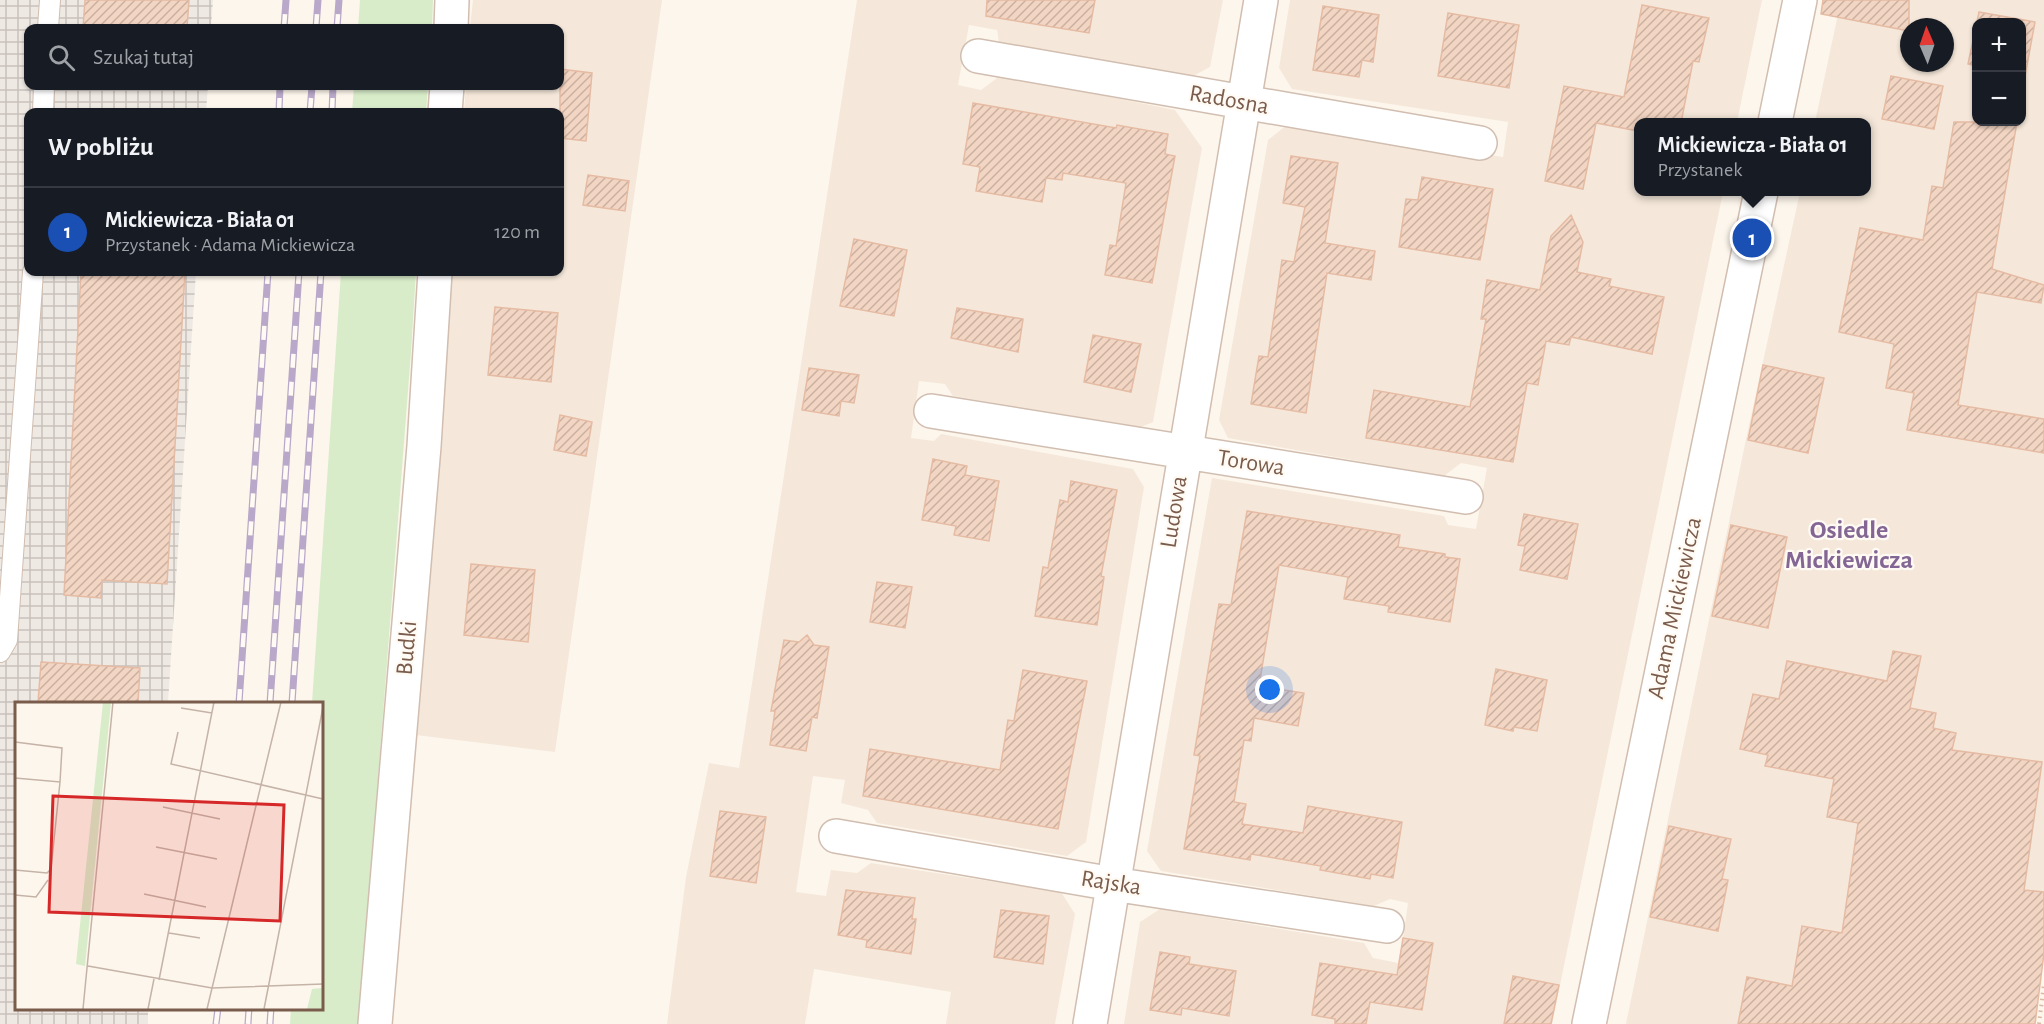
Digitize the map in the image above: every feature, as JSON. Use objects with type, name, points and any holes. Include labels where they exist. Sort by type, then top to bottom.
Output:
[{"type":"street","points":[[451,24],[452,0]]},
{"type":"street","name":"Ludowa","points":[[1090,1024],[1261,0]]},
{"type":"street","points":[[1776,118],[1800,0]]},
{"type":"street","name":"Radosna","points":[[978,56],[1480,143]]},
{"type":"street","points":[[445,108],[447,90]]},
{"type":"street","name":"Adama Mickiewicza","points":[[1589,1024],[1760,196]]},
{"type":"street","name":"Budki","points":[[375,1024],[424,446],[435,276]]},
{"type":"street","name":"Torowa","points":[[931,411],[1466,497]]},
{"type":"street","name":"Rajska","points":[[836,836],[1113,884],[1387,926]]},
{"type":"lane","points":[[48,24],[50,0]]},
{"type":"lane","points":[[43,108],[44,90]]},
{"type":"lane","points":[[0,652],[7,640],[33,276]]},
{"type":"path","points":[[2039,1024],[2044,984]]},
{"type":"shaded area","points":[[0,0],[213,0],[211,24],[24,24],[24,90],[208,90],[206,108],[24,108],[24,276],[196,276],[168,702],[15,702],[15,1009],[148,1009],[148,1024],[0,1024]]},
{"type":"shaded area","points":[[473,0],[662,0],[555,752],[416,735],[452,276],[564,276],[564,108],[464,108],[466,90],[564,90],[564,24],[470,24]]},
{"type":"shaded area","points":[[857,0],[1223,0],[1210,67],[1193,76],[999,42],[997,30],[969,25],[958,85],[981,90],[1001,75],[1175,110],[1202,148],[1153,422],[1141,427],[953,396],[945,384],[919,381],[911,438],[934,441],[941,434],[1133,469],[1144,487],[1086,842],[1067,856],[877,823],[868,810],[841,803],[845,780],[813,776],[796,892],[826,896],[831,870],[857,873],[871,863],[1061,892],[1075,914],[1055,1024],[946,1024],[951,992],[814,969],[805,1024],[667,1024],[686,877],[709,763],[739,768]]},
{"type":"shaded area","points":[[1290,0],[1762,0],[1738,118],[1634,118],[1634,196],[1722,196],[1552,1024],[1124,1024],[1140,922],[1160,909],[1364,943],[1373,958],[1398,963],[1403,938],[1408,903],[1390,899],[1374,906],[1161,871],[1147,851],[1212,478],[1444,516],[1448,525],[1476,529],[1487,468],[1461,463],[1444,476],[1228,438],[1219,420],[1268,140],[1288,124],[1503,157],[1508,122],[1292,89],[1279,68]]},
{"type":"shaded area","points":[[1841,0],[2044,0],[2044,892],[1990,885],[1826,1024],[1626,1024],[1745,444],[1799,196],[1871,196],[1871,118],[1816,118]]},
{"type":"green space","points":[[360,0],[433,0],[432,24],[358,24]]},
{"type":"green space","points":[[354,90],[428,90],[426,108],[352,108]]},
{"type":"green space","points":[[341,276],[416,276],[359,1024],[290,1024],[291,1009],[322,1009],[322,702],[312,702]]},
{"type":"building","points":[[85,0],[189,0],[187,24],[83,24]]},
{"type":"building","points":[[987,0],[1095,0],[1089,33],[986,16]]},
{"type":"building","points":[[1823,0],[1909,0],[1909,18],[1900,18],[1900,29],[1821,14]]},
{"type":"building","points":[[1642,5],[1709,18],[1699,62],[1693,61],[1682,118],[1634,118],[1634,130],[1596,123],[1583,189],[1545,181],[1564,86],[1624,97]]},
{"type":"building","points":[[1323,6],[1379,15],[1373,62],[1362,60],[1359,77],[1313,70]]},
{"type":"building","points":[[1979,12],[2013,18],[1978,18]]},
{"type":"building","points":[[1448,13],[1519,25],[1509,88],[1438,76]]},
{"type":"building","points":[[2026,20],[2035,22],[2026,71]]},
{"type":"building","points":[[1972,45],[1972,65],[1968,64]]},
{"type":"building","points":[[564,70],[592,73],[586,141],[564,138],[564,108],[560,108],[560,90],[564,90]]},
{"type":"building","points":[[1891,76],[1943,86],[1934,129],[1882,119]]},
{"type":"building","points":[[973,103],[1116,128],[1117,125],[1168,134],[1165,154],[1175,156],[1152,283],[1105,275],[1110,245],[1116,246],[1126,183],[1063,173],[1062,180],[1046,178],[1042,202],[976,191],[980,167],[963,164]]},
{"type":"building","points":[[1954,122],[1972,122],[1972,126],[2016,126],[1992,269],[2044,285],[2041,303],[1977,292],[1958,405],[2044,419],[2044,453],[1907,430],[1914,393],[1886,388],[1894,344],[1839,332],[1860,228],[1923,240],[1932,186],[1943,188]]},
{"type":"building","points":[[1291,156],[1338,163],[1325,243],[1375,251],[1371,280],[1327,273],[1306,413],[1251,404],[1259,356],[1268,357],[1282,260],[1294,262],[1305,207],[1283,203]]},
{"type":"building","points":[[588,175],[629,181],[625,211],[583,205]]},
{"type":"building","points":[[1422,177],[1493,189],[1480,260],[1399,247],[1406,199],[1418,200]]},
{"type":"building","points":[[1571,215],[1583,242],[1577,272],[1611,279],[1609,286],[1664,297],[1652,354],[1571,337],[1569,345],[1546,341],[1538,385],[1527,383],[1513,462],[1366,438],[1374,390],[1470,407],[1486,319],[1481,319],[1487,280],[1540,290],[1551,236]]},
{"type":"building","points":[[854,239],[907,250],[894,316],[840,306]]},
{"type":"building","points":[[81,276],[185,276],[167,584],[102,580],[101,598],[64,595]]},
{"type":"building","points":[[495,307],[558,313],[551,382],[488,375]]},
{"type":"building","points":[[957,308],[1023,319],[1018,352],[951,338]]},
{"type":"building","points":[[1093,335],[1141,344],[1131,392],[1084,382]]},
{"type":"building","points":[[1763,365],[1824,378],[1808,453],[1748,440]]},
{"type":"building","points":[[809,368],[859,375],[854,403],[841,401],[839,416],[802,410]]},
{"type":"building","points":[[560,415],[592,422],[586,456],[554,450]]},
{"type":"building","points":[[933,459],[967,466],[965,475],[999,481],[989,541],[954,535],[956,526],[922,520]]},
{"type":"building","points":[[1071,481],[1117,490],[1101,576],[1104,577],[1097,625],[1035,616],[1043,567],[1048,568],[1060,500],[1068,502]]},
{"type":"building","points":[[1247,511],[1400,535],[1398,547],[1445,554],[1445,557],[1460,559],[1450,622],[1388,612],[1389,606],[1344,599],[1348,577],[1279,565],[1259,686],[1304,693],[1298,726],[1254,718],[1251,741],[1244,740],[1234,802],[1246,804],[1242,824],[1303,833],[1308,806],[1402,822],[1393,878],[1371,874],[1370,879],[1320,870],[1321,866],[1251,854],[1250,860],[1184,849],[1200,756],[1194,755],[1219,604],[1231,605]]},
{"type":"building","points":[[1524,514],[1578,524],[1567,579],[1520,570],[1525,546],[1518,545]]},
{"type":"building","points":[[1731,525],[1787,537],[1768,628],[1712,616]]},
{"type":"building","points":[[471,564],[535,570],[528,642],[464,635]]},
{"type":"building","points":[[877,582],[912,587],[905,628],[870,622]]},
{"type":"building","points":[[807,635],[814,645],[829,647],[817,718],[812,717],[806,751],[770,745],[775,711],[771,711],[784,640],[799,642]]},
{"type":"building","points":[[1893,651],[1921,656],[1910,708],[1936,713],[1933,728],[1956,733],[1952,750],[2042,762],[2024,890],[2044,892],[2044,953],[2035,1024],[1738,1024],[1747,977],[1792,986],[1802,926],[1842,933],[1858,823],[1827,817],[1834,779],[1765,766],[1768,755],[1740,749],[1753,694],[1779,699],[1787,661],[1887,681]]},
{"type":"building","points":[[41,662],[140,668],[138,702],[38,702]]},
{"type":"building","points":[[1496,669],[1547,680],[1537,731],[1514,727],[1513,731],[1485,725]]},
{"type":"building","points":[[1023,670],[1087,681],[1058,829],[863,796],[870,749],[1000,770],[1008,720],[1014,721]]},
{"type":"building","points":[[720,811],[766,817],[756,883],[710,876]]},
{"type":"building","points":[[1669,826],[1731,839],[1722,879],[1728,880],[1718,931],[1650,917]]},
{"type":"building","points":[[846,890],[915,898],[912,919],[916,919],[911,954],[866,947],[867,940],[838,935]]},
{"type":"building","points":[[1001,910],[1049,916],[1043,964],[994,957]]},
{"type":"building","points":[[1403,938],[1433,943],[1422,1010],[1370,1002],[1366,1024],[1335,1024],[1335,1019],[1312,1015],[1320,963],[1397,975]]},
{"type":"building","points":[[1160,952],[1190,957],[1189,964],[1236,971],[1229,1016],[1182,1008],[1181,1015],[1150,1010]]},
{"type":"building","points":[[1513,976],[1559,985],[1551,1024],[1504,1024]]},
{"type":"railway","points":[[284,24],[286,0]]},
{"type":"railway","points":[[316,24],[318,0]]},
{"type":"railway","points":[[337,24],[339,0]]},
{"type":"railway","points":[[279,108],[280,90]]},
{"type":"railway","points":[[310,108],[312,90]]},
{"type":"railway","points":[[332,108],[333,90]]},
{"type":"railway","points":[[239,702],[268,276]]},
{"type":"railway","points":[[270,702],[299,276]]},
{"type":"railway","points":[[292,702],[321,276]]},
{"type":"railway","points":[[216,1024],[218,1009]]},
{"type":"railway","points":[[248,1024],[249,1009]]},
{"type":"railway","points":[[270,1024],[271,1009]]},
{"type":"place","name":"Mickiewicza - Biała 01","points":[[1752,238]]},
{"type":"district","name":"Osiedle Mickiewicza","points":[[1849,545]]}]
